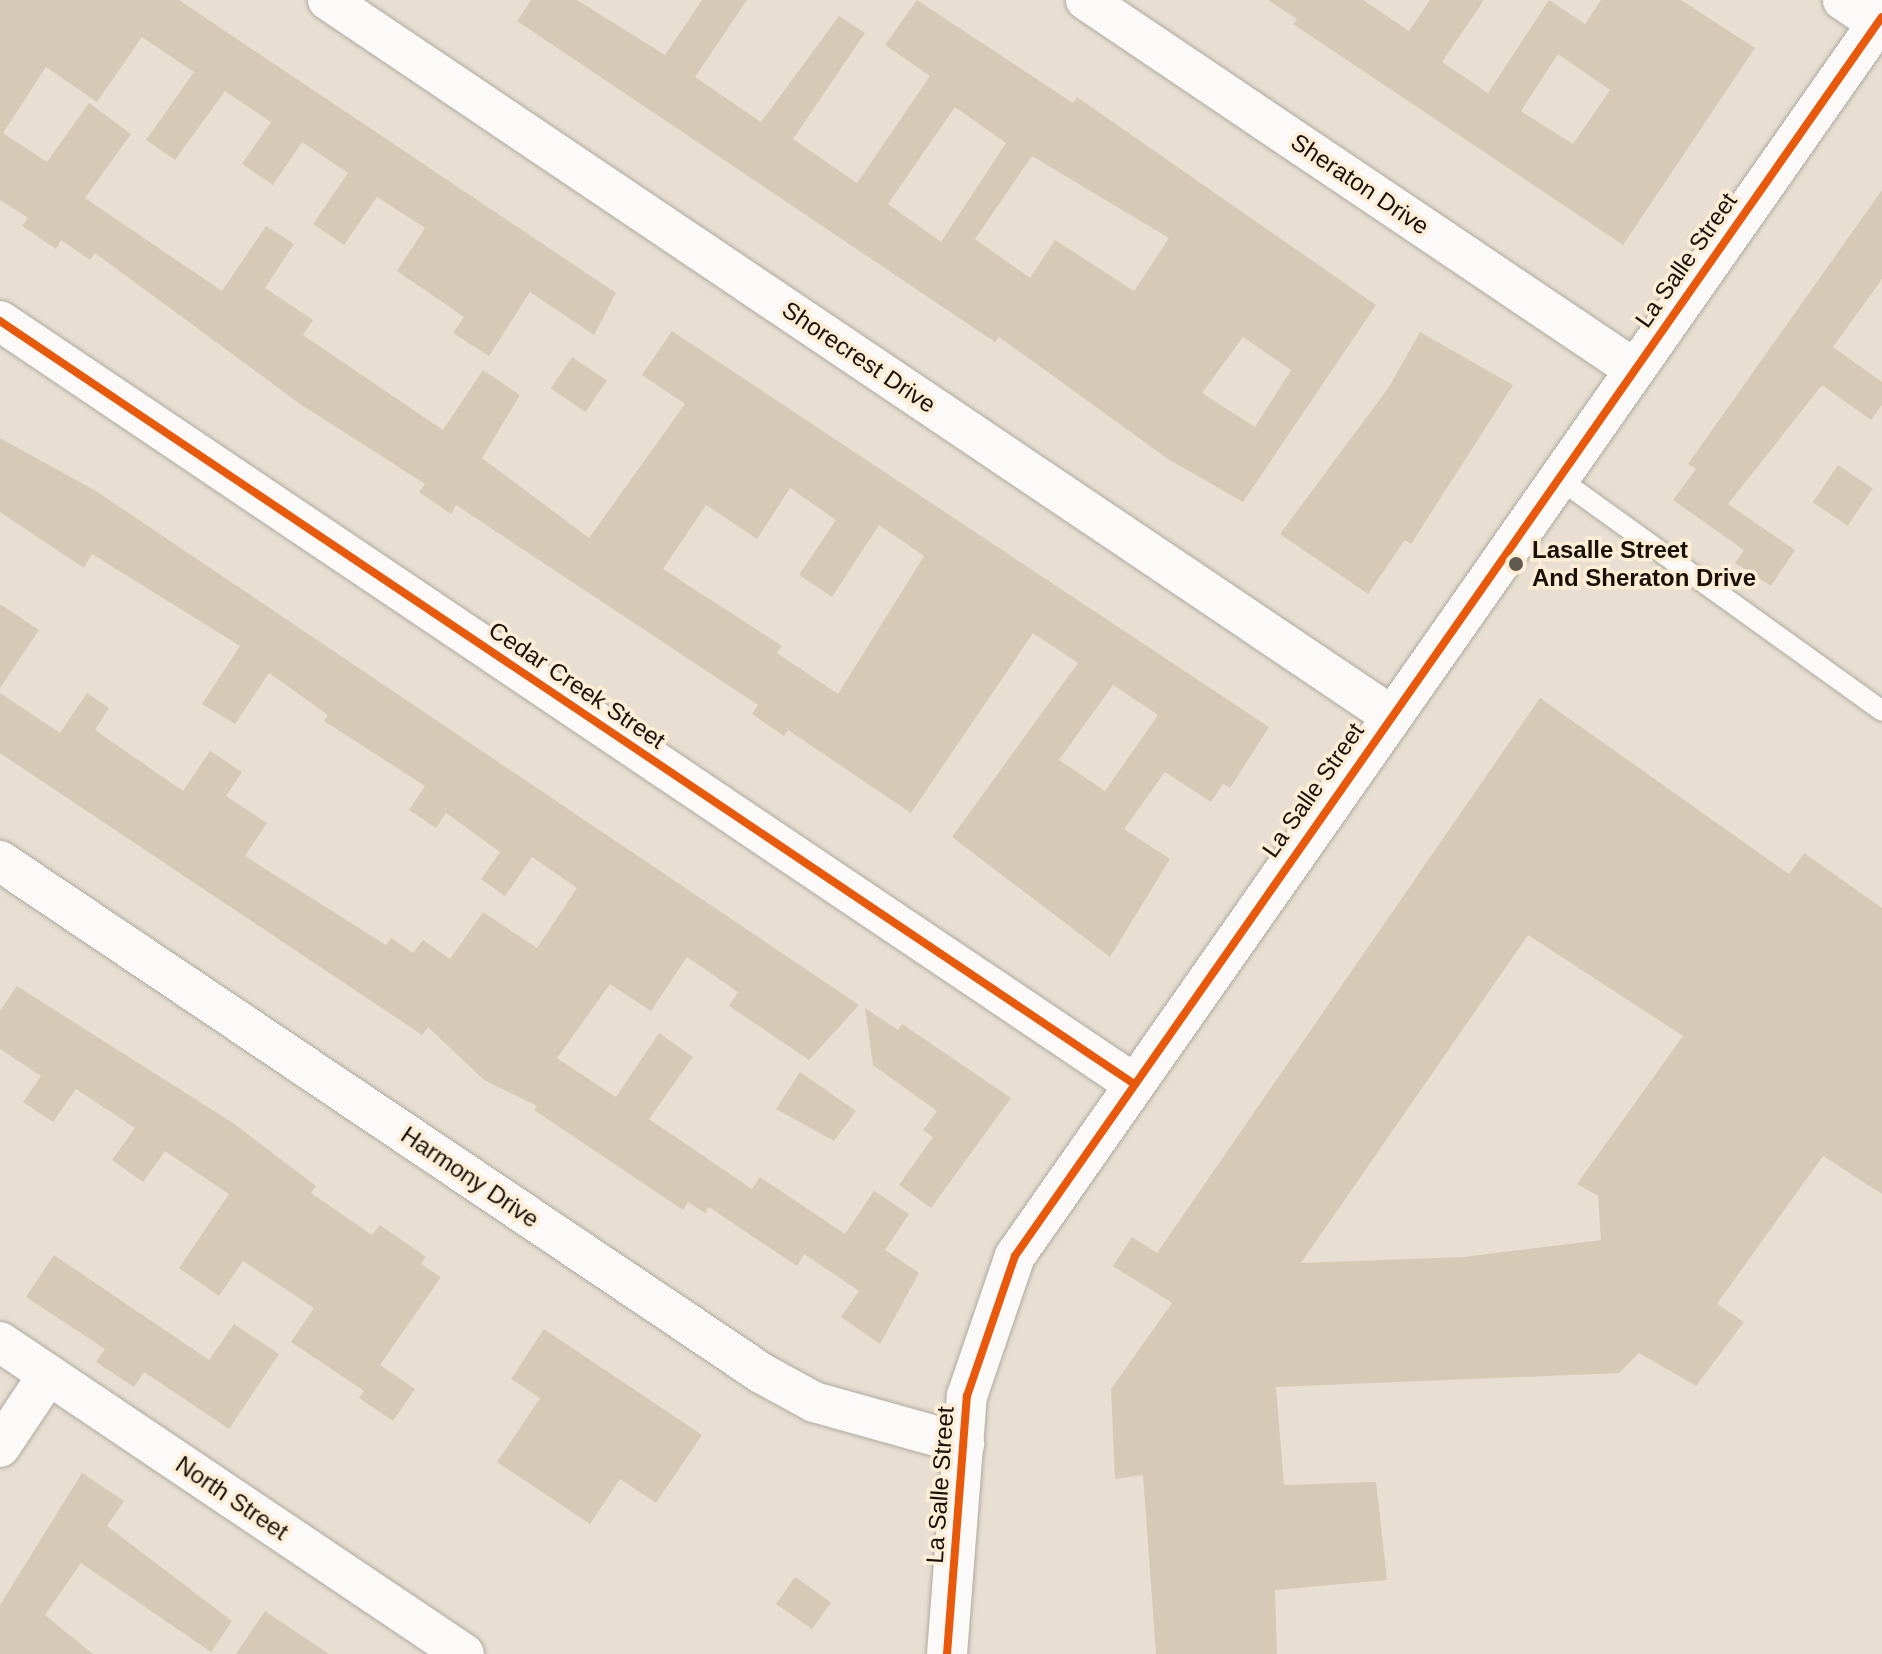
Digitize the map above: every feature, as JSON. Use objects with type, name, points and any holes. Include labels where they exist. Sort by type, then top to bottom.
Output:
[{"type":"street","name":"Shorecrest Drive","points":[[328,0],[1390,715]]},
{"type":"street","name":"Sheraton Drive","points":[[1086,0],[1634,369]]},
{"type":"street","points":[[1843,0],[1881,22]]},
{"type":"street","name":"La Salle Street","points":[[947,1654],[964,1444],[980,1348],[1015,1256],[1131,1082],[1881,22]]},
{"type":"street","name":"Cedar Creek Street","points":[[0,321],[1131,1082]]},
{"type":"street","name":"Harmony Drive","points":[[0,861],[761,1373],[814,1402],[964,1444]]},
{"type":"street","name":"North Street","points":[[0,1342],[449,1650]]},
{"type":"street","points":[[0,1447],[48,1375]]},
{"type":"lane","points":[[1558,478],[1882,711]]},
{"type":"building","points":[[0,0],[179,0],[616,293],[594,335],[530,292],[489,356],[453,333],[464,317],[397,271],[425,228],[377,197],[344,245],[313,224],[348,173],[302,142],[273,185],[242,164],[271,122],[225,91],[175,160],[146,140],[194,72],[142,37],[97,102],[46,67],[3,133],[47,162],[89,103],[131,134],[85,198],[222,291],[266,226],[294,244],[265,288],[313,320],[303,335],[443,430],[483,370],[520,395],[482,458],[589,538],[685,404],[642,375],[672,331],[1269,727],[1230,788],[1223,784],[1211,802],[1165,772],[1124,829],[1170,859],[1110,957],[952,837],[1078,663],[1033,633],[911,813],[788,730],[784,736],[752,714],[758,705],[456,505],[451,514],[419,492],[425,484],[300,404],[95,253],[90,260],[61,240],[56,249],[22,226],[28,218],[0,200]],"holes":[[[790,488],[836,520],[799,575],[832,597],[879,525],[924,556],[838,694],[777,653],[782,646],[663,569],[706,505],[757,539]],[[1113,685],[1158,715],[1105,791],[1059,760]]]},
{"type":"building","points":[[531,0],[577,0],[665,55],[702,0],[747,0],[695,77],[761,122],[839,16],[865,33],[793,139],[857,183],[930,76],[885,45],[917,0],[1073,103],[1077,97],[1376,305],[1243,502],[1168,459],[999,337],[995,342],[517,21]],"holes":[[[955,107],[1006,143],[941,242],[888,204]],[[1032,156],[1169,238],[1134,291],[1055,240],[1030,278],[975,239]],[[1243,337],[1291,370],[1255,427],[1202,393]]]},
{"type":"building","points":[[1268,0],[1363,0],[1409,31],[1430,0],[1484,0],[1442,62],[1488,93],[1549,0],[1585,24],[1601,0],[1681,0],[1755,48],[1623,245],[1293,24],[1297,19]],"holes":[[[1558,54],[1610,90],[1573,144],[1521,111]]]},
{"type":"building","points":[[1882,190],[1882,279],[1833,347],[1882,382],[1882,405],[1871,420],[1822,385],[1728,504],[1795,550],[1771,586],[1735,563],[1744,550],[1673,500],[1696,469],[1688,464]]},
{"type":"building","points":[[1420,332],[1513,385],[1411,544],[1405,540],[1368,594],[1280,534],[1389,387]]},
{"type":"building","points":[[572,357],[607,380],[586,412],[551,389]]},
{"type":"building","points":[[0,438],[96,491],[859,1005],[809,1060],[729,1006],[738,992],[687,957],[651,1011],[610,984],[557,1058],[616,1097],[659,1033],[693,1057],[649,1119],[752,1189],[760,1177],[845,1234],[874,1191],[909,1214],[885,1250],[919,1273],[880,1344],[841,1317],[859,1291],[804,1254],[797,1266],[709,1207],[705,1213],[688,1202],[683,1210],[534,1110],[537,1106],[484,1080],[428,1027],[422,1035],[0,753],[0,693],[60,733],[87,693],[109,708],[95,730],[183,791],[210,751],[242,772],[226,796],[267,823],[245,856],[386,945],[391,938],[413,953],[423,940],[450,959],[483,912],[537,948],[577,888],[532,857],[505,896],[481,879],[500,852],[446,813],[436,828],[409,810],[425,786],[324,721],[328,715],[269,673],[235,724],[202,704],[240,646],[92,554],[84,568],[0,512]]},
{"type":"building","points":[[1838,465],[1873,488],[1848,526],[1813,502]]},
{"type":"building","points":[[0,604],[39,630],[0,688]]},
{"type":"building","points":[[1540,698],[1789,874],[1804,853],[1882,908],[1882,1194],[1823,1156],[1717,1304],[1744,1322],[1696,1386],[1639,1353],[1619,1373],[1276,1387],[1284,1485],[1376,1482],[1387,1580],[1275,1590],[1277,1654],[1156,1654],[1143,1475],[1115,1479],[1111,1389],[1172,1303],[1113,1266],[1132,1237],[1157,1253]],"holes":[[[1528,935],[1683,1036],[1577,1184],[1598,1196],[1601,1240],[1463,1257],[1301,1263]]]},
{"type":"building","points":[[17,986],[233,1123],[316,1186],[311,1193],[372,1235],[380,1225],[426,1257],[421,1264],[441,1277],[380,1365],[415,1389],[393,1421],[359,1398],[364,1391],[291,1342],[314,1308],[243,1261],[219,1296],[179,1268],[229,1194],[165,1151],[143,1182],[112,1160],[135,1128],[76,1089],[53,1122],[23,1102],[41,1076],[0,1049],[0,1011]]},
{"type":"building","points":[[865,1008],[898,1030],[902,1024],[1011,1098],[931,1208],[899,1185],[933,1137],[923,1130],[937,1111],[873,1065]]},
{"type":"building","points":[[800,1072],[856,1111],[834,1141],[776,1109]]},
{"type":"building","points":[[54,1255],[209,1360],[234,1324],[279,1354],[229,1429],[144,1372],[134,1387],[96,1362],[105,1349],[26,1297]]},
{"type":"building","points":[[544,1329],[702,1435],[656,1503],[620,1479],[590,1524],[497,1462],[540,1398],[511,1379]]},
{"type":"building","points":[[82,1473],[124,1501],[107,1526],[232,1621],[211,1652],[81,1563],[45,1615],[93,1654],[0,1654],[0,1605]]},
{"type":"building","points":[[795,1577],[831,1602],[812,1629],[776,1604]]},
{"type":"building","points":[[265,1611],[329,1654],[236,1654]]},
{"type":"cycle path","points":[[947,1654],[967,1396],[1015,1256],[1882,17]]},
{"type":"cycle path","points":[[0,321],[1131,1082]]},
{"type":"place","name":"Lasalle Street And Sheraton Drive","points":[[1516,564]]}]
